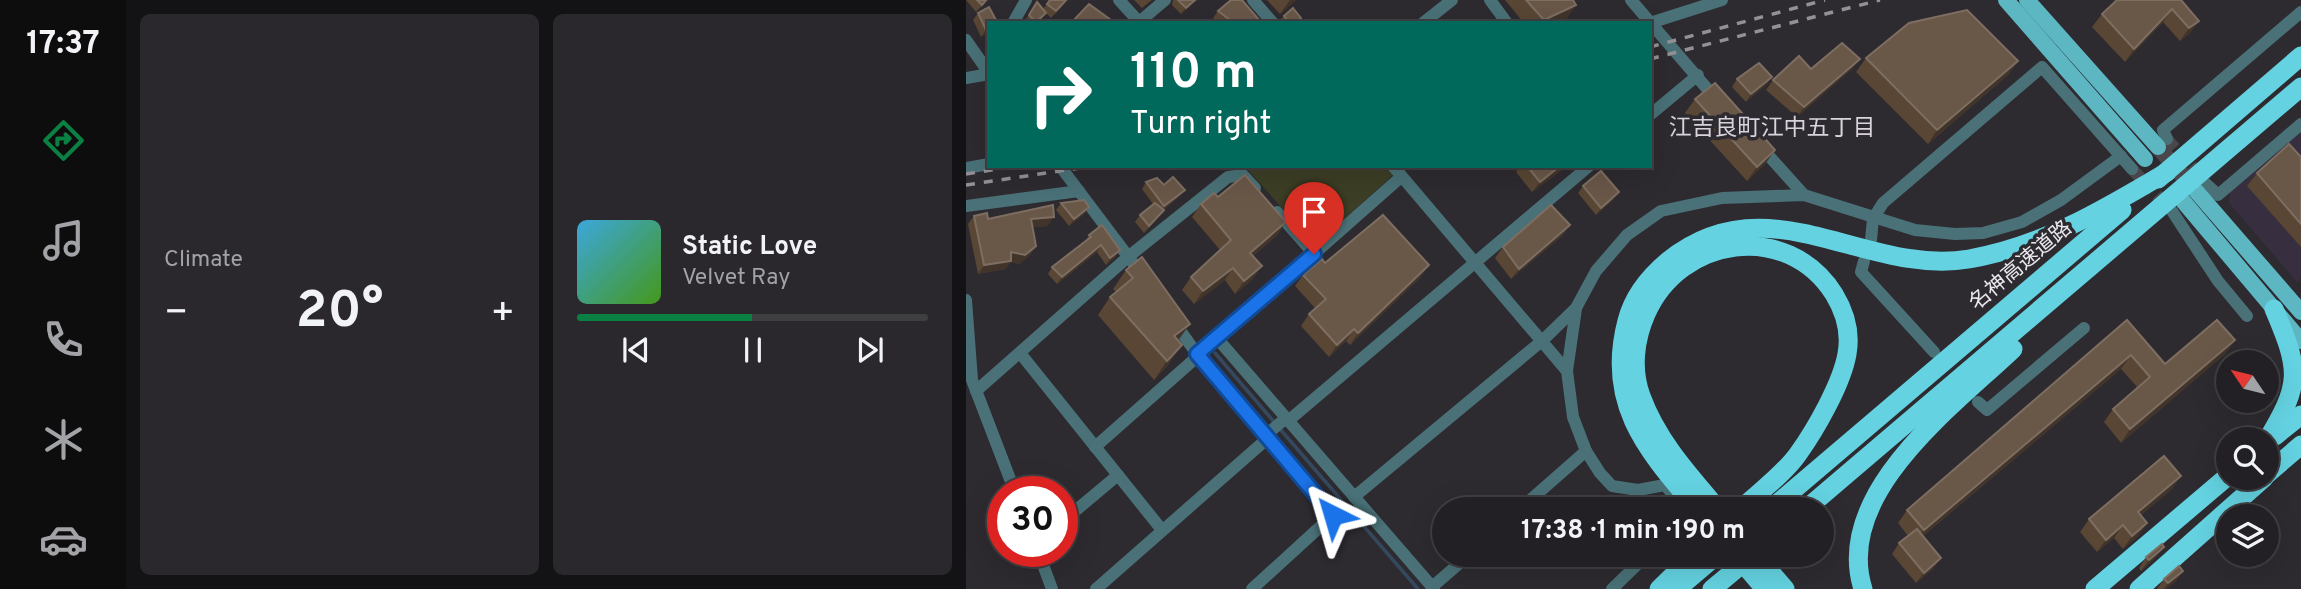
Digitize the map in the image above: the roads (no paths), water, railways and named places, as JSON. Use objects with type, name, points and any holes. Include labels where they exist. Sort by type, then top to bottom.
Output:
[{"type":"highway","name":"名神高速道路","points":[[1785,497],[2301,56]]},
{"type":"highway","points":[[1863,589],[1856,567],[1869,505],[1898,458],[2184,198],[2301,87]]},
{"type":"highway","points":[[1705,497],[1668,463],[1631,421],[1620,376],[1621,341],[1629,312],[1655,272],[1690,244],[1734,230],[1772,228],[1908,258],[1967,259],[2035,243],[2091,217],[2167,172]]},
{"type":"highway","points":[[1821,497],[2184,198]]},
{"type":"highway","points":[[1689,497],[1668,463],[1640,393],[1634,349],[1652,300],[1672,277],[1693,262],[1724,248],[1761,246],[1798,257],[1825,279],[1843,308],[1848,328],[1847,354],[1839,380],[1798,455],[1754,497]]},
{"type":"highway","points":[[2274,309],[2296,371],[2291,401],[2276,427]]},
{"type":"highway","points":[[2279,433],[2301,415]]},
{"type":"highway","points":[[2279,465],[2301,445]]},
{"type":"highway","points":[[2095,589],[2216,486]]},
{"type":"highway","points":[[2139,589],[2250,490]]},
{"type":"highway","points":[[1659,589],[1682,567]]},
{"type":"highway","points":[[1677,589],[1703,567]]},
{"type":"highway","points":[[1712,589],[1739,567]]},
{"type":"highway","points":[[1746,567],[1765,589]]},
{"type":"highway","points":[[1765,567],[1786,589]]},
{"type":"main road","points":[[2006,0],[2062,63],[2138,164]]},
{"type":"main road","points":[[2027,0],[2162,143]]},
{"type":"main road","points":[[2184,198],[2301,341]]},
{"type":"main road","points":[[2184,198],[2301,312]]},
{"type":"street","points":[[1014,21],[1026,0]]},
{"type":"street","points":[[1119,0],[1138,21]]},
{"type":"street","points":[[1140,21],[1165,0]]},
{"type":"street","points":[[1426,21],[1452,0]]},
{"type":"street","points":[[1490,0],[1506,21]]},
{"type":"street","points":[[1631,0],[1649,21]]},
{"type":"street","points":[[1652,23],[1722,0]]},
{"type":"street","points":[[1254,1],[1271,21]]},
{"type":"street","points":[[2162,143],[2163,131],[2301,12]]},
{"type":"street","points":[[1652,24],[1726,109]]},
{"type":"street","points":[[966,40],[987,71]]},
{"type":"street","points":[[2048,74],[2062,63]]},
{"type":"street","points":[[1871,240],[1873,219],[1883,204],[2042,67],[2121,156],[2138,164]]},
{"type":"street","points":[[966,78],[987,74]]},
{"type":"street","points":[[1652,113],[1698,75]]},
{"type":"street","points":[[2247,316],[2218,281],[2184,198],[2218,195],[2301,124]]},
{"type":"street","points":[[1752,137],[1804,195]]},
{"type":"street","points":[[1353,497],[1543,340],[1576,308],[1596,271],[1627,235],[1661,211],[1722,198],[1804,195],[1914,230],[1955,234],[1983,233],[2022,222],[2061,200],[2121,156]]},
{"type":"street","points":[[966,168],[987,164]]},
{"type":"street","points":[[1062,168],[1147,283]]},
{"type":"street","points":[[1096,589],[1285,420],[1587,168]]},
{"type":"street","points":[[1095,447],[1216,337],[1314,254],[1397,171],[1567,371]]},
{"type":"street","points":[[971,384],[1020,353],[1128,257],[1228,177],[1243,175],[1314,254]]},
{"type":"street","points":[[966,206],[1079,191]]},
{"type":"street","points":[[1864,261],[1861,272],[1934,352]]},
{"type":"street","points":[[966,300],[971,384],[1008,476]]},
{"type":"street","points":[[1576,308],[1567,371],[1573,417],[1586,451],[1612,486],[1637,490],[1665,485],[1675,497]]},
{"type":"street","points":[[1168,313],[1197,354],[1333,515],[1252,589]]},
{"type":"street","points":[[1978,402],[1987,410],[2084,328]]},
{"type":"street","points":[[1216,337],[1433,588],[1456,567]]},
{"type":"street","points":[[1020,353],[1162,530]]},
{"type":"street","points":[[1534,497],[1586,451]]},
{"type":"street","points":[[1078,509],[1118,475]]},
{"type":"street","points":[[1044,567],[1052,589]]},
{"type":"street","points":[[1612,589],[1635,567]]},
{"type":"waterway","points":[[1215,353],[1275,423]]},
{"type":"waterway","points":[[1280,429],[1418,589]]},
{"type":"tunnel","points":[[2167,139],[2203,180]]},
{"type":"tunnel","points":[[2158,147],[2195,190]]},
{"type":"tunnel","points":[[2132,169],[2168,207]]},
{"type":"railway","points":[[1652,46],[1825,0]]},
{"type":"railway","points":[[1652,58],[1880,0]]},
{"type":"railway","points":[[966,174],[1005,168]]},
{"type":"railway","points":[[966,185],[1080,168]]},
{"type":"district","name":"江吉良町江中五丁目","points":[[1772,129]]}]
